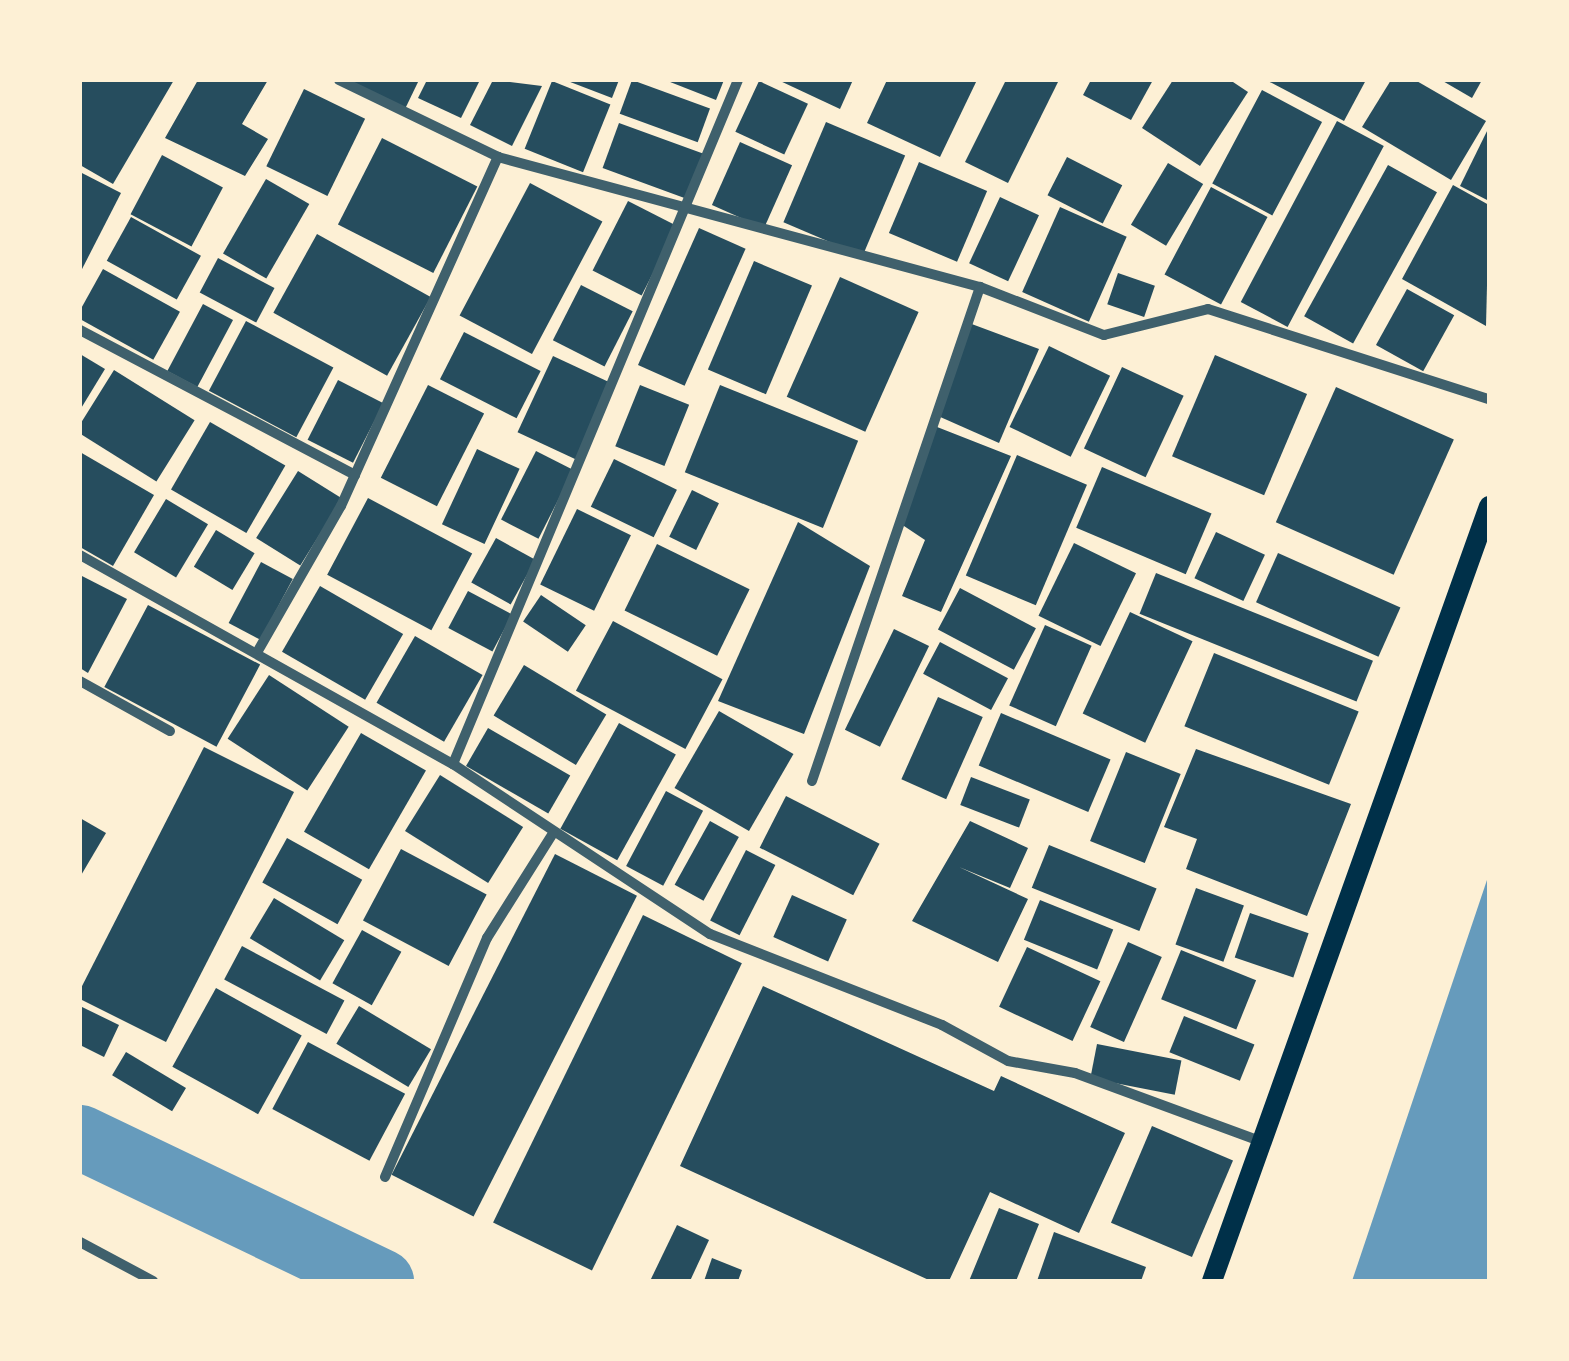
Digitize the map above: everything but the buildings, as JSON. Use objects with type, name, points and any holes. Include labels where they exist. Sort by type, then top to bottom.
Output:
[{"type":"main road","points":[[1212,1281],[1489,506]]},
{"type":"street","points":[[339,80],[498,157],[687,212],[980,287],[1104,335],[1208,308],[1489,399]]},
{"type":"street","points":[[453,764],[687,212],[738,80]]},
{"type":"street","points":[[260,649],[355,475],[498,157]]},
{"type":"street","points":[[812,782],[980,287]]},
{"type":"street","points":[[80,330],[355,475]]},
{"type":"street","points":[[80,555],[260,649],[453,764],[710,934],[942,1026],[1008,1061],[1075,1073],[1260,1142]]},
{"type":"street","points":[[80,681],[170,730]]},
{"type":"street","points":[[385,1177],[488,938],[552,833]]},
{"type":"street","points":[[80,1242],[153,1281]]},
{"type":"water","points":[[1489,874],[1489,1281],[1352,1281]]},
{"type":"waterway","points":[[80,1137],[381,1281]]}]
